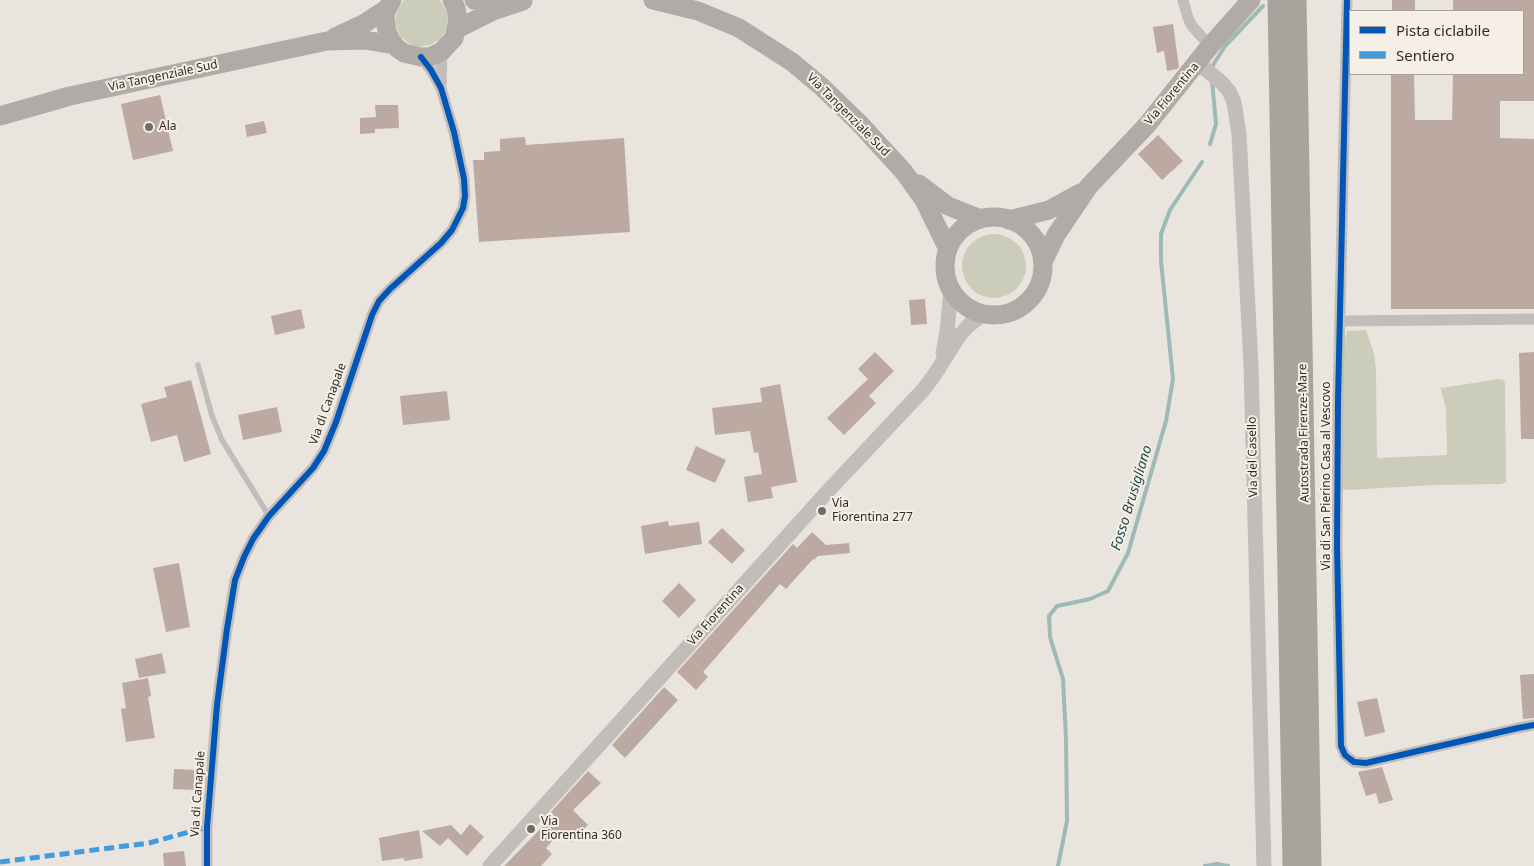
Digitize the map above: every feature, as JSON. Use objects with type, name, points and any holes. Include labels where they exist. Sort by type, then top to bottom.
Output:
[{"type":"highway","name":"Autostrada Firenze-Mare","points":[[1278,0],[1293,866]]},
{"type":"highway","name":"Autostrada Firenze-Mare","points":[[1296,0],[1311,866]]},
{"type":"main road","points":[[421,58],[430,57],[442,51],[452,42],[457,29],[457,12],[452,0]]},
{"type":"main road","points":[[474,0],[527,0]]},
{"type":"main road","points":[[457,29],[493,11],[527,0]]},
{"type":"main road","name":"Via Tangenziale Sud","points":[[653,0],[678,5],[715,17],[739,28],[792,62],[822,87],[860,124],[904,172],[924,200],[948,249]]},
{"type":"main road","name":"Via Fiorentina","points":[[1042,262],[1061,227],[1090,186],[1147,125],[1210,46],[1251,0]]},
{"type":"main road","name":"Via Tangenziale Sud","points":[[327,41],[365,23],[390,4]]},
{"type":"main road","name":"Via Tangenziale Sud","points":[[390,4],[385,19],[390,39],[404,53],[421,58]]},
{"type":"main road","name":"Via Tangenziale Sud","points":[[0,116],[70,96],[327,41],[365,40],[394,45]]},
{"type":"main road","name":"Via Tangenziale Sud","points":[[904,172],[940,201],[954,209],[980,219]]},
{"type":"main road","name":"Via Fiorentina","points":[[1009,220],[1049,210],[1090,186]]},
{"type":"main road","points":[[998,217],[1009,220],[1024,227],[1039,246],[1042,262],[1041,279],[1029,300],[1016,310],[1000,315],[983,314],[964,305],[951,290],[945,274],[948,249],[964,227],[980,219],[998,217]]},
{"type":"street","points":[[1184,0],[1192,26],[1210,46]]},
{"type":"street","name":"Via di San Pierino Casa al Vescovo","points":[[1347,0],[1340,321],[1338,546],[1340,734],[1343,751],[1354,762],[1366,763],[1534,725]]},
{"type":"street","points":[[441,88],[442,51]]},
{"type":"street","name":"Via di Canapale","points":[[207,866],[206,847],[211,765],[227,629],[235,580],[247,551],[269,516],[313,468],[324,451],[336,422],[372,315],[379,301],[441,243],[452,230],[463,208],[465,196],[464,180],[454,132],[441,88],[431,70],[421,58]]},
{"type":"street","name":"Via del Casello","points":[[1198,63],[1226,86],[1234,102],[1239,134],[1251,366],[1264,866]]},
{"type":"street","name":"Via Fiorentina","points":[[941,364],[946,342],[951,290]]},
{"type":"street","name":"Via Fiorentina","points":[[490,866],[828,491],[924,389],[964,330],[983,314]]},
{"type":"street","points":[[1340,321],[1534,319]]},
{"type":"lane","points":[[198,364],[212,416],[222,440],[269,516]]},
{"type":"green space","points":[[404,0],[439,0],[441,2],[447,12],[448,24],[440,39],[430,45],[418,47],[401,37],[395,20],[398,9]]},
{"type":"green space","points":[[988,234],[1000,234],[1017,243],[1024,254],[1026,266],[1024,278],[1017,289],[1000,298],[988,298],[976,293],[967,284],[962,272],[962,260],[967,248],[976,239]]},
{"type":"green space","points":[[1366,330],[1374,353],[1376,370],[1377,458],[1447,455],[1446,408],[1440,386],[1442,388],[1498,379],[1503,380],[1505,383],[1506,482],[1501,484],[1341,489],[1344,345],[1347,331]]},
{"type":"building","points":[[1392,0],[1415,0],[1415,10],[1392,10]]},
{"type":"building","points":[[1453,0],[1534,0],[1534,101],[1500,101],[1500,138],[1534,139],[1534,309],[1391,309],[1391,75],[1414,75],[1415,120],[1452,120],[1453,75],[1524,75],[1524,10],[1453,10]]},
{"type":"building","points":[[1173,24],[1179,67],[1167,71],[1164,51],[1157,53],[1153,27]]},
{"type":"building","points":[[160,95],[173,151],[133,160],[121,104]]},
{"type":"building","points":[[375,105],[398,105],[399,128],[375,129],[375,133],[360,134],[360,118],[376,117]]},
{"type":"building","points":[[264,121],[267,133],[247,137],[245,125]]},
{"type":"building","points":[[1158,135],[1183,161],[1162,180],[1138,154]]},
{"type":"building","points":[[525,137],[526,145],[624,138],[630,232],[479,242],[473,160],[484,160],[484,152],[500,151],[500,139]]},
{"type":"building","points":[[925,299],[927,324],[911,325],[909,300]]},
{"type":"building","points":[[301,309],[305,328],[275,335],[271,316]]},
{"type":"building","points":[[875,352],[894,371],[869,396],[876,403],[844,435],[827,418],[868,379],[858,369]]},
{"type":"building","points":[[1534,352],[1534,439],[1521,439],[1519,353]]},
{"type":"building","points":[[191,380],[211,454],[184,462],[177,435],[151,442],[141,404],[167,397],[164,387]]},
{"type":"building","points":[[780,384],[797,482],[771,487],[773,498],[748,502],[744,477],[762,474],[758,452],[754,453],[750,431],[715,435],[712,408],[762,402],[760,388]]},
{"type":"building","points":[[447,391],[450,420],[403,425],[400,396]]},
{"type":"building","points":[[277,407],[282,432],[243,440],[238,415]]},
{"type":"building","points":[[696,446],[726,460],[715,483],[686,470]]},
{"type":"building","points":[[668,521],[669,526],[699,522],[702,544],[645,554],[641,526]]},
{"type":"building","points":[[722,528],[745,550],[732,564],[708,542]]},
{"type":"building","points":[[812,532],[826,545],[849,543],[850,553],[818,556],[813,559],[786,589],[780,584],[703,672],[708,677],[696,690],[677,672],[793,544],[797,548]]},
{"type":"building","points":[[179,563],[190,627],[166,632],[153,568]]},
{"type":"building","points":[[679,583],[696,600],[679,618],[662,601]]},
{"type":"building","points":[[162,653],[166,673],[139,678],[135,659]]},
{"type":"building","points":[[1534,674],[1534,718],[1523,719],[1520,675]]},
{"type":"building","points":[[148,678],[151,696],[148,697],[155,738],[126,742],[121,709],[126,708],[122,683]]},
{"type":"building","points":[[664,687],[678,700],[625,758],[612,745]]},
{"type":"building","points":[[1377,698],[1385,732],[1365,737],[1357,702]]},
{"type":"building","points":[[1382,767],[1393,800],[1379,804],[1376,793],[1366,796],[1358,772]]},
{"type":"building","points":[[174,769],[194,770],[194,790],[173,789]]},
{"type":"building","points":[[588,771],[601,783],[573,810],[588,825],[571,842],[561,831],[546,848],[552,854],[541,866],[504,866],[554,815],[551,812]]},
{"type":"building","points":[[470,824],[484,837],[467,856],[448,838],[440,846],[422,831],[451,825],[461,835]]},
{"type":"building","points":[[419,830],[423,858],[404,861],[404,858],[382,861],[379,838]]},
{"type":"building","points":[[184,851],[186,866],[164,866],[163,853]]},
{"type":"waterway","name":"Fosso Brusigliano","points":[[1213,71],[1213,65],[1225,46],[1263,6]]},
{"type":"waterway","name":"Fosso Brusigliano","points":[[1210,144],[1216,124],[1212,80]]},
{"type":"waterway","name":"Fosso Brusigliano","points":[[1058,866],[1067,821],[1066,739],[1063,679],[1050,637],[1049,616],[1057,606],[1090,599],[1108,591],[1128,553],[1166,421],[1173,379],[1161,261],[1161,234],[1170,210],[1202,162]]},
{"type":"waterway","name":"Fosso Brusigliano","points":[[1205,866],[1217,864],[1228,866]]},
{"type":"marked path","points":[[0,862],[149,843],[207,827]]},
{"type":"cycle path","points":[[1347,0],[1338,401],[1337,546],[1341,746],[1345,755],[1354,762],[1366,763],[1534,725]]},
{"type":"cycle path","points":[[207,866],[207,827],[217,705],[235,580],[253,539],[269,516],[313,468],[324,451],[336,422],[372,315],[379,301],[441,243],[452,230],[463,208],[465,196],[464,179],[454,132],[441,88],[421,57]]},
{"type":"place","name":"Ala","points":[[149,127]]},
{"type":"place","name":"Via Fiorentina 277","points":[[822,511]]},
{"type":"place","name":"Via Fiorentina 360","points":[[531,829]]}]
